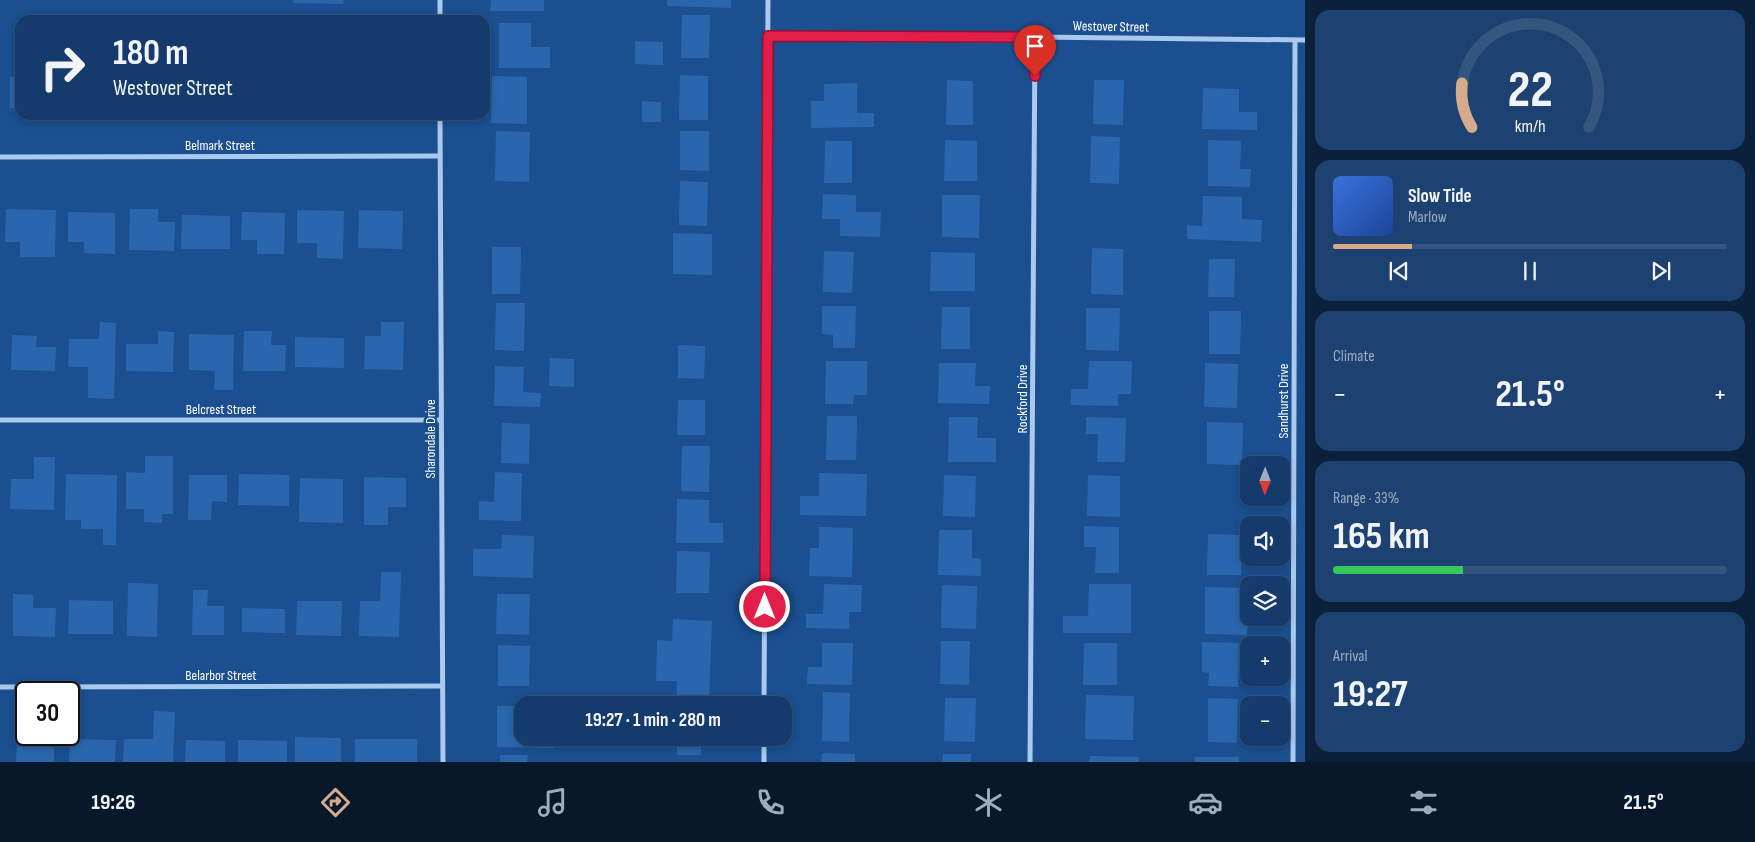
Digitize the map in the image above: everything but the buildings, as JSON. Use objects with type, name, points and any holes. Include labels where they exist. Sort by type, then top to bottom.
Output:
[{"type":"street","points":[[440,0],[440,15]]},
{"type":"street","points":[[764,696],[768,0]]},
{"type":"street","name":"Westover Street","points":[[768,36],[1305,40]]},
{"type":"street","name":"Rockford Drive","points":[[1030,762],[1035,37]]},
{"type":"street","name":"Sandhurst Drive","points":[[1293,762],[1295,40]]},
{"type":"street","name":"Sharondale Drive","points":[[440,120],[443,762]]},
{"type":"street","name":"Belmark Street","points":[[0,157],[440,156]]},
{"type":"street","name":"Belcrest Street","points":[[0,420],[441,420]]},
{"type":"street","name":"Belarbor Street","points":[[0,687],[442,686]]},
{"type":"street","points":[[764,746],[764,762]]},
{"type":"route","points":[[765,607],[768,36],[1035,37],[1035,76]]}]
